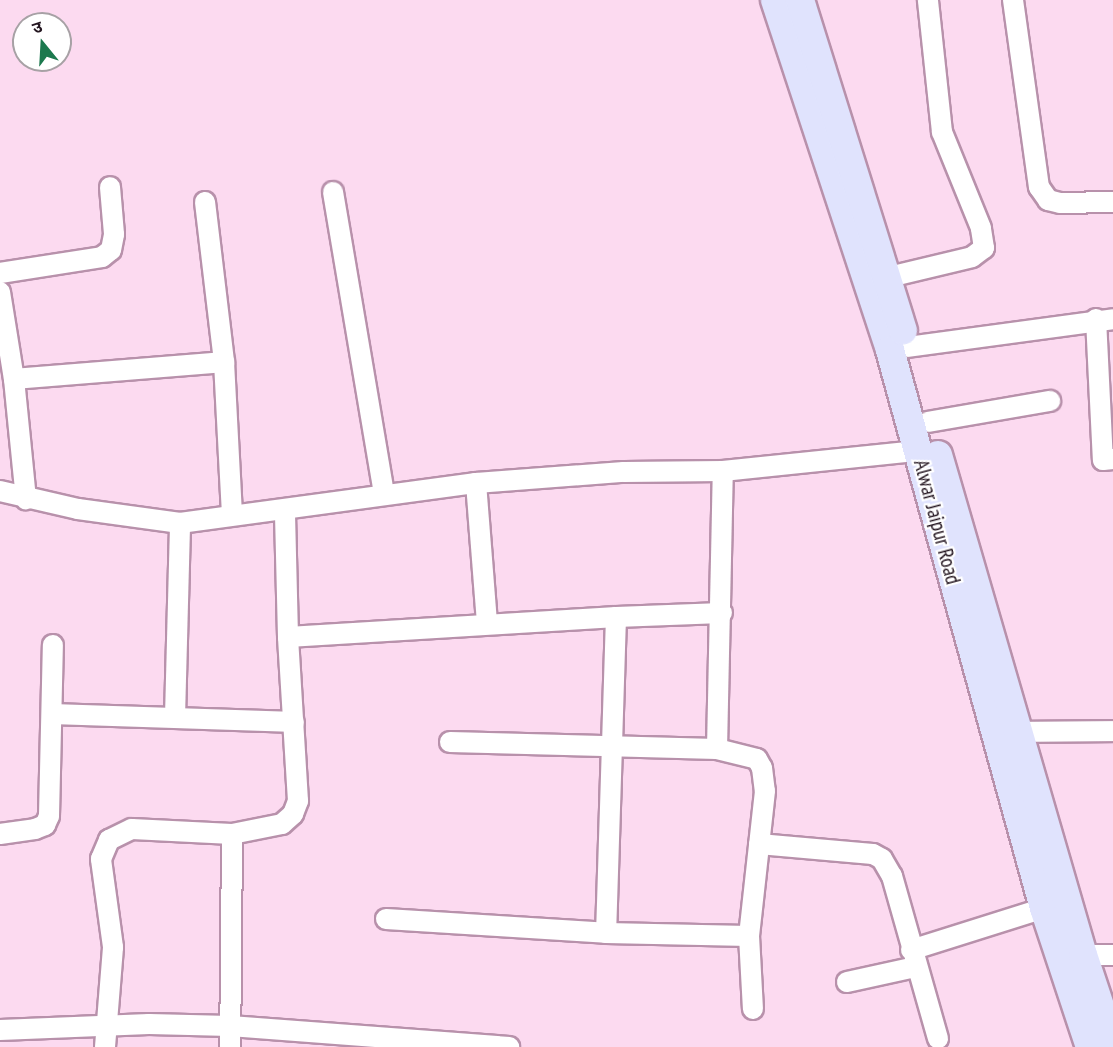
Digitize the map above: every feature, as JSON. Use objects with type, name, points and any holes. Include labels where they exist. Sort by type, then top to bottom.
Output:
[{"type":"main road","name":"Alwar Jaipur Road","points":[[776,0],[869,281],[1044,908],[1106,1037]]},
{"type":"main road","name":"Alwar Jaipur Road","points":[[800,0],[889,277],[928,422],[1106,1037]]},
{"type":"street","points":[[889,277],[972,257],[984,248],[981,228],[942,132],[928,0]]},
{"type":"street","points":[[1013,0],[1039,187],[1048,200],[1060,203],[1113,202]]},
{"type":"street","points":[[0,273],[102,257],[111,250],[114,234],[110,187]]},
{"type":"street","points":[[333,192],[384,494]]},
{"type":"street","points":[[206,202],[224,362],[232,515]]},
{"type":"street","points":[[0,292],[14,379],[26,499]]},
{"type":"street","points":[[907,347],[1105,319],[1103,460],[1113,459]]},
{"type":"street","points":[[14,379],[224,362]]},
{"type":"street","points":[[928,422],[1050,402]]},
{"type":"street","points":[[0,491],[26,499],[180,523],[232,515],[285,512],[384,494],[476,483],[624,472],[723,471],[917,450]]},
{"type":"street","points":[[717,749],[722,613],[723,471]]},
{"type":"street","points":[[476,483],[487,622]]},
{"type":"street","points":[[105,1047],[104,1026],[113,948],[101,859],[109,840],[132,829],[232,834],[282,824],[293,814],[298,801],[288,637],[285,512]]},
{"type":"street","points":[[176,717],[180,523]]},
{"type":"street","points":[[288,637],[487,622],[722,613]]},
{"type":"street","points":[[606,933],[614,748],[616,617]]},
{"type":"street","points":[[0,834],[35,829],[45,825],[49,816],[54,714],[53,645]]},
{"type":"street","points":[[54,714],[294,722]]},
{"type":"street","points":[[1018,732],[1113,731]]},
{"type":"street","points":[[450,742],[717,749],[744,753],[757,759],[762,768],[765,791],[749,936],[753,1009]]},
{"type":"street","points":[[230,1047],[232,834]]},
{"type":"street","points":[[759,844],[873,854],[882,859],[892,876],[913,958],[938,1039]]},
{"type":"street","points":[[847,982],[1044,908]]},
{"type":"street","points":[[386,919],[606,933],[749,936]]},
{"type":"street","points":[[1083,956],[1113,955]]},
{"type":"street","points":[[0,1030],[104,1026],[230,1026],[344,1041],[509,1047]]}]
